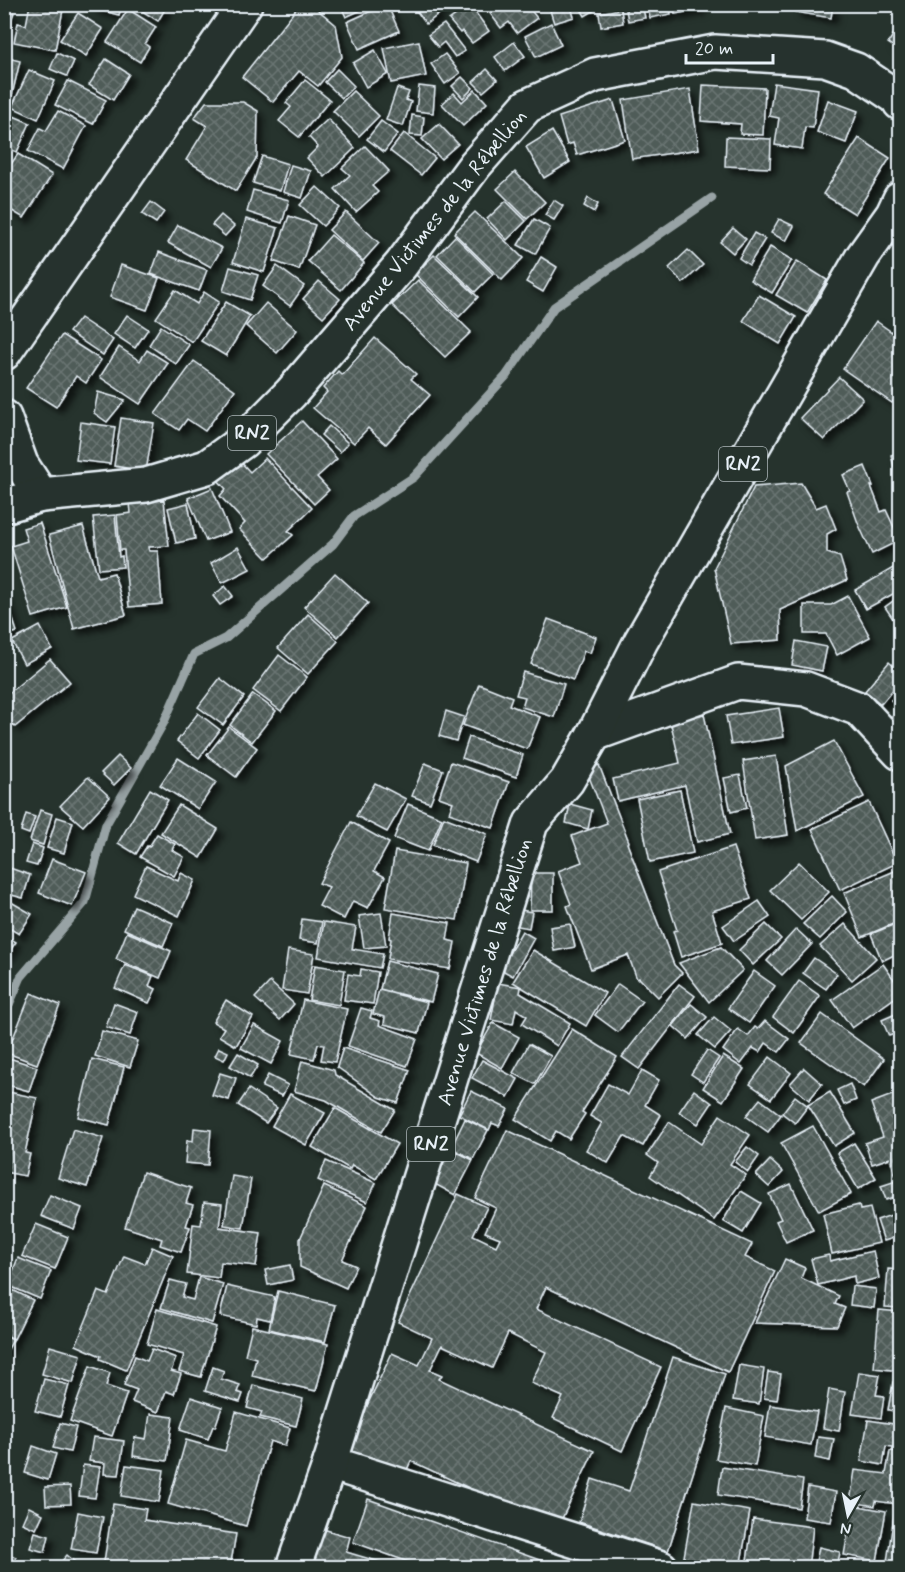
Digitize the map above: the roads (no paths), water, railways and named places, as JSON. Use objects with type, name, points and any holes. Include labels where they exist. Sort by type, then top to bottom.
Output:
[{"type":"main road","points":[[4,353],[245,4]]},
{"type":"main road","name":"Avenue Victimes de la Rébellion","points":[[4,506],[41,495],[146,485],[207,467],[243,441],[291,393],[401,265],[475,165],[527,106],[595,75],[715,52],[825,59],[856,70],[899,99],[900,103]]},
{"type":"main road","name":"Avenue Victimes de la Rébellion","points":[[293,1568],[330,1463],[531,823],[567,781],[594,734],[641,641],[863,256],[893,214],[900,199]]},
{"type":"main road","points":[[4,417],[21,464],[41,495]]},
{"type":"main road","points":[[594,734],[738,682],[806,689],[859,710],[900,753]]},
{"type":"main road","points":[[330,1463],[661,1568]]},
{"type":"waterway","points":[[4,1016],[21,977],[85,902],[106,824],[164,722],[194,654],[226,638],[333,544],[354,516],[414,477],[506,376],[554,307],[712,198]]}]
